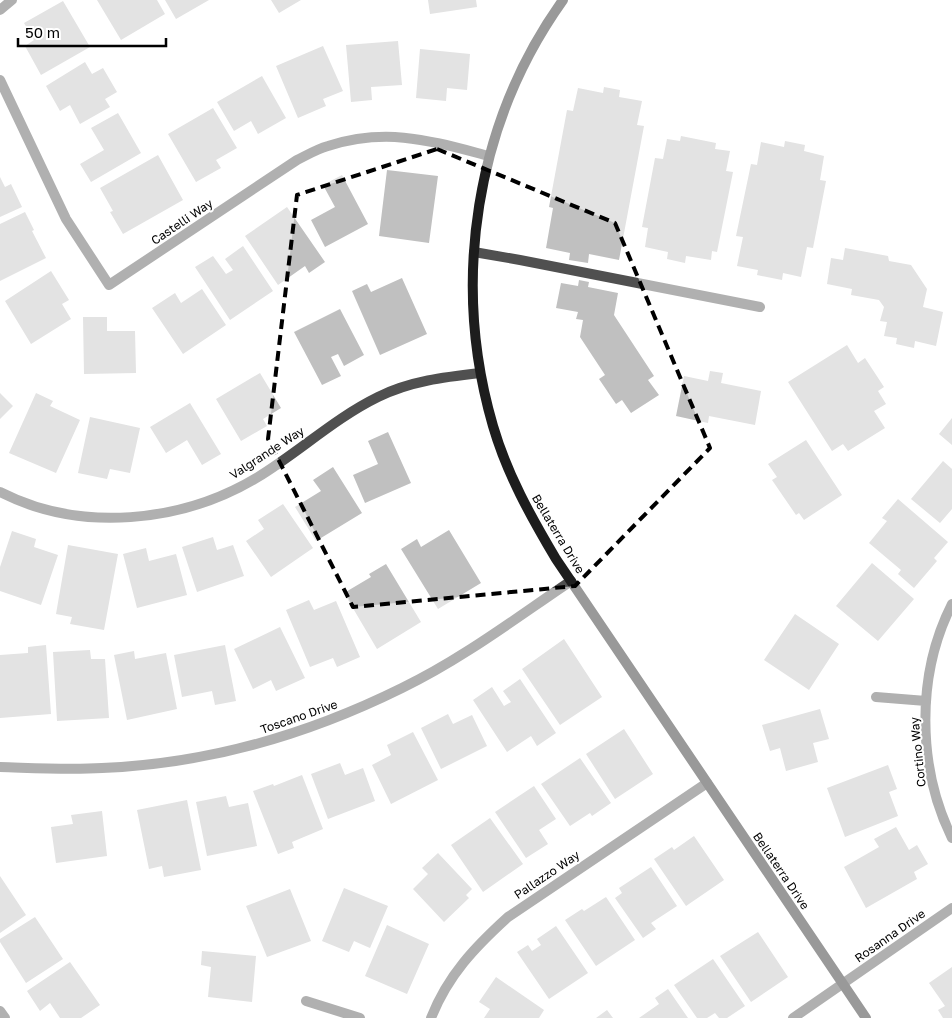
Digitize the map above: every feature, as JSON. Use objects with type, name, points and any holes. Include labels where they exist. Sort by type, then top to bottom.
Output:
[{"type":"street","points":[[0,10],[12,0]]},
{"type":"street","name":"Bellaterra Drive","points":[[563,0],[530,52],[506,103],[489,156],[478,210],[474,252],[473,300],[480,373],[494,426],[520,495],[537,528],[866,1018]]},
{"type":"street","name":"Castelli Way","points":[[0,80],[66,219],[109,285],[297,160],[326,146],[358,138],[390,136],[423,139],[489,156]]},
{"type":"street","points":[[474,252],[760,307]]},
{"type":"street","name":"Valgrande Way","points":[[0,492],[42,508],[101,518],[142,516],[182,509],[221,496],[258,477],[358,408],[380,396],[414,383],[439,377],[480,373]]},
{"type":"street","name":"Toscano Drive","points":[[0,767],[104,768],[171,762],[280,738],[342,716],[403,688],[442,667],[571,581]]},
{"type":"street","name":"Cortino Way","points":[[952,604],[932,661],[926,701],[925,728],[930,770],[936,797],[952,838]]},
{"type":"street","points":[[876,697],[926,701]]},
{"type":"street","name":"Pallazzo Way","points":[[431,1018],[437,1003],[456,971],[480,942],[508,917],[707,783]]},
{"type":"street","name":"Rosanna Drive","points":[[793,1018],[952,908]]},
{"type":"street","points":[[306,1001],[360,1018]]},
{"type":"street","points":[[0,1011],[5,1018]]},
{"type":"highlighted area","points":[[437,149],[615,223],[710,448],[575,586],[353,607],[268,439],[297,195]]},
{"type":"building","points":[[97,0],[157,0],[165,14],[121,40]]},
{"type":"building","points":[[165,0],[209,0],[176,19]]},
{"type":"building","points":[[271,0],[301,0],[279,13]]},
{"type":"building","points":[[428,0],[476,0],[477,7],[430,14]]},
{"type":"building","points":[[63,1],[90,47],[41,75],[25,46],[34,40],[24,23]]},
{"type":"building","points":[[398,41],[402,85],[371,87],[372,100],[351,102],[346,45]]},
{"type":"building","points":[[323,46],[343,91],[323,99],[326,106],[298,118],[276,66]]},
{"type":"building","points":[[420,49],[470,54],[467,90],[447,88],[446,101],[416,98]]},
{"type":"building","points":[[85,62],[92,74],[103,68],[117,92],[105,99],[110,107],[80,124],[70,105],[60,111],[46,86]]},
{"type":"building","points":[[262,76],[286,118],[258,134],[251,121],[234,131],[217,102]]},
{"type":"building","points":[[604,87],[620,90],[619,97],[642,101],[637,125],[644,126],[619,260],[589,254],[588,263],[569,260],[570,253],[546,248],[553,208],[549,207],[567,110],[573,111],[578,88],[603,93]]},
{"type":"building","points":[[213,108],[237,148],[216,160],[221,168],[196,182],[168,134]]},
{"type":"building","points":[[118,113],[141,153],[91,182],[80,164],[104,150],[91,128]]},
{"type":"building","points":[[681,136],[716,143],[715,149],[730,151],[726,171],[733,172],[717,252],[712,251],[711,260],[686,256],[685,263],[667,259],[668,252],[645,247],[648,228],[642,227],[655,158],[663,159],[667,139],[680,141]]},
{"type":"building","points":[[785,141],[805,145],[804,151],[824,156],[820,180],[826,181],[813,248],[807,247],[801,277],[783,273],[782,280],[757,275],[758,270],[737,266],[743,237],[736,236],[751,164],[757,165],[761,142],[784,147]]},
{"type":"building","points":[[158,155],[183,200],[123,234],[110,212],[113,211],[100,188]]},
{"type":"building","points":[[387,170],[438,176],[429,243],[379,236]]},
{"type":"building","points":[[342,175],[368,224],[325,247],[311,220],[335,207],[323,185]]},
{"type":"building","points":[[0,177],[5,187],[11,184],[22,207],[0,217]]},
{"type":"building","points":[[287,207],[325,262],[309,273],[305,266],[278,285],[245,236]]},
{"type":"building","points":[[25,212],[34,230],[32,231],[46,258],[0,281],[0,224]]},
{"type":"building","points":[[243,246],[273,291],[230,320],[195,267],[213,256],[226,274],[233,270],[225,259]]},
{"type":"building","points":[[845,248],[888,256],[889,261],[911,265],[927,289],[923,307],[943,312],[936,346],[915,341],[914,348],[896,344],[897,338],[884,336],[887,322],[880,321],[884,307],[879,300],[851,295],[852,289],[827,284],[831,258],[843,260]]},
{"type":"building","points":[[51,271],[69,300],[62,304],[71,319],[31,344],[5,301]]},
{"type":"building","points":[[402,278],[427,334],[380,355],[352,291],[367,284],[371,292]]},
{"type":"building","points":[[579,280],[589,282],[588,287],[618,293],[614,315],[654,376],[648,380],[659,395],[631,413],[622,400],[616,404],[599,379],[605,375],[580,337],[583,320],[576,319],[578,312],[556,308],[561,283],[578,286]]},
{"type":"building","points":[[202,289],[226,325],[183,354],[152,308],[175,293],[181,303]]},
{"type":"building","points":[[340,309],[364,355],[344,366],[338,354],[331,357],[341,376],[322,385],[294,332]]},
{"type":"building","points":[[83,317],[107,317],[107,331],[135,331],[136,373],[84,374]]},
{"type":"building","points":[[847,345],[858,363],[865,358],[884,387],[878,391],[886,404],[874,411],[885,428],[848,451],[843,444],[832,451],[788,382]]},
{"type":"building","points":[[710,371],[723,373],[721,383],[761,391],[755,425],[709,416],[708,423],[676,416],[684,376],[708,381]]},
{"type":"building","points":[[260,373],[281,408],[263,419],[267,426],[241,441],[216,399]]},
{"type":"building","points":[[0,393],[13,406],[0,419]]},
{"type":"building","points":[[36,393],[53,401],[50,406],[80,420],[56,473],[9,453]]},
{"type":"building","points":[[190,403],[221,454],[202,465],[187,440],[166,453],[150,427]]},
{"type":"building","points":[[90,417],[140,428],[130,473],[110,469],[107,479],[78,473]]},
{"type":"building","points":[[952,418],[952,445],[939,434]]},
{"type":"building","points":[[388,432],[411,483],[365,503],[353,475],[378,464],[368,441]]},
{"type":"building","points":[[806,440],[842,495],[804,520],[799,513],[796,515],[772,480],[777,477],[768,464]]},
{"type":"building","points":[[943,461],[952,469],[952,509],[940,523],[911,499]]},
{"type":"building","points":[[333,467],[362,513],[316,541],[295,507],[321,491],[313,480]]},
{"type":"building","points":[[898,499],[948,542],[934,558],[937,561],[914,588],[898,574],[901,570],[869,543],[887,521],[882,518]]},
{"type":"building","points":[[283,504],[313,548],[271,577],[246,541],[264,529],[258,520]]},
{"type":"building","points":[[449,530],[481,583],[438,609],[401,549],[417,539],[421,547]]},
{"type":"building","points":[[12,531],[36,539],[34,547],[58,555],[41,605],[0,591],[0,567]]},
{"type":"building","points":[[213,537],[217,550],[233,545],[244,576],[197,592],[182,547]]},
{"type":"building","points":[[68,545],[118,554],[104,630],[70,624],[72,617],[56,614]]},
{"type":"building","points":[[146,548],[149,561],[176,554],[187,595],[137,608],[123,554]]},
{"type":"building","points":[[872,563],[914,599],[878,641],[836,606]]},
{"type":"building","points":[[386,564],[421,622],[377,649],[344,593],[371,577],[369,574]]},
{"type":"building","points":[[309,600],[314,610],[336,601],[360,657],[337,667],[333,658],[310,667],[286,610]]},
{"type":"building","points":[[795,614],[839,644],[809,690],[764,660]]},
{"type":"building","points":[[280,627],[305,678],[276,691],[271,680],[253,689],[234,649]]},
{"type":"building","points":[[564,639],[602,697],[560,725],[522,669]]},
{"type":"building","points":[[46,645],[51,714],[0,718],[0,655],[28,653],[28,647]]},
{"type":"building","points":[[225,645],[236,701],[215,705],[212,691],[182,697],[174,655]]},
{"type":"building","points":[[90,650],[91,659],[105,659],[109,718],[57,721],[53,652]]},
{"type":"building","points":[[134,651],[135,659],[166,653],[177,709],[127,720],[114,655]]},
{"type":"building","points":[[520,679],[556,733],[537,746],[531,736],[507,752],[473,700],[492,687],[504,706],[511,702],[503,691]]},
{"type":"building","points":[[820,709],[829,739],[813,743],[818,762],[786,771],[780,748],[770,751],[762,725]]},
{"type":"building","points":[[448,714],[453,724],[472,715],[487,746],[441,769],[421,728]]},
{"type":"building","points":[[624,729],[653,774],[615,799],[586,754]]},
{"type":"building","points":[[413,732],[438,780],[391,804],[372,765],[391,755],[387,745]]},
{"type":"building","points":[[580,758],[611,803],[592,816],[590,813],[570,826],[541,784]]},
{"type":"building","points":[[340,763],[345,775],[363,768],[375,801],[328,819],[311,774]]},
{"type":"building","points":[[888,765],[897,789],[889,792],[898,816],[845,837],[827,788]]},
{"type":"building","points":[[302,775],[323,829],[292,842],[294,848],[278,854],[253,791],[273,784],[274,786]]},
{"type":"building","points":[[534,786],[556,819],[539,830],[548,844],[526,858],[495,812]]},
{"type":"building","points":[[226,796],[229,807],[248,803],[257,846],[207,856],[196,802]]},
{"type":"building","points":[[187,800],[201,870],[164,877],[162,866],[149,869],[137,810]]},
{"type":"building","points":[[102,811],[107,856],[56,863],[51,827],[73,824],[71,815]]},
{"type":"building","points":[[490,818],[523,864],[483,892],[451,845]]},
{"type":"building","points":[[896,827],[909,850],[917,845],[928,864],[914,872],[917,879],[866,908],[844,867],[879,847],[874,839]]},
{"type":"building","points":[[694,836],[724,880],[686,906],[654,859],[672,847],[674,850]]},
{"type":"building","points":[[438,853],[472,889],[466,895],[469,898],[444,922],[413,889],[428,874],[422,868]]},
{"type":"building","points":[[651,867],[677,906],[651,923],[656,929],[643,938],[615,898],[622,893],[619,888]]},
{"type":"building","points":[[0,876],[26,915],[0,933]]},
{"type":"building","points":[[344,888],[388,906],[370,948],[354,941],[349,952],[322,941]]},
{"type":"building","points":[[290,889],[311,941],[267,957],[246,906]]},
{"type":"building","points":[[606,897],[635,940],[596,966],[565,920]]},
{"type":"building","points":[[35,917],[63,959],[26,983],[0,942],[0,939]]},
{"type":"building","points":[[387,925],[429,944],[407,994],[365,976]]},
{"type":"building","points":[[556,926],[588,973],[549,999],[517,952],[528,945],[532,951],[541,945],[537,939]]},
{"type":"building","points":[[758,932],[788,977],[751,1002],[720,956]]},
{"type":"building","points":[[202,951],[256,956],[252,1002],[208,997],[211,967],[201,965]]},
{"type":"building","points":[[713,959],[745,1006],[727,1018],[719,1018],[715,1013],[707,1018],[697,1018],[674,985]]},
{"type":"building","points":[[70,962],[100,1005],[81,1018],[60,1018],[50,1003],[40,1011],[27,991]]},
{"type":"building","points":[[952,967],[952,1018],[943,1018],[938,1010],[945,1006],[929,983]]},
{"type":"building","points":[[496,977],[544,1010],[539,1018],[484,1018],[490,1009],[479,1002]]},
{"type":"building","points":[[668,989],[688,1018],[639,1018],[659,1004],[655,998]]},
{"type":"building","points":[[607,1010],[613,1018],[596,1018]]}]
